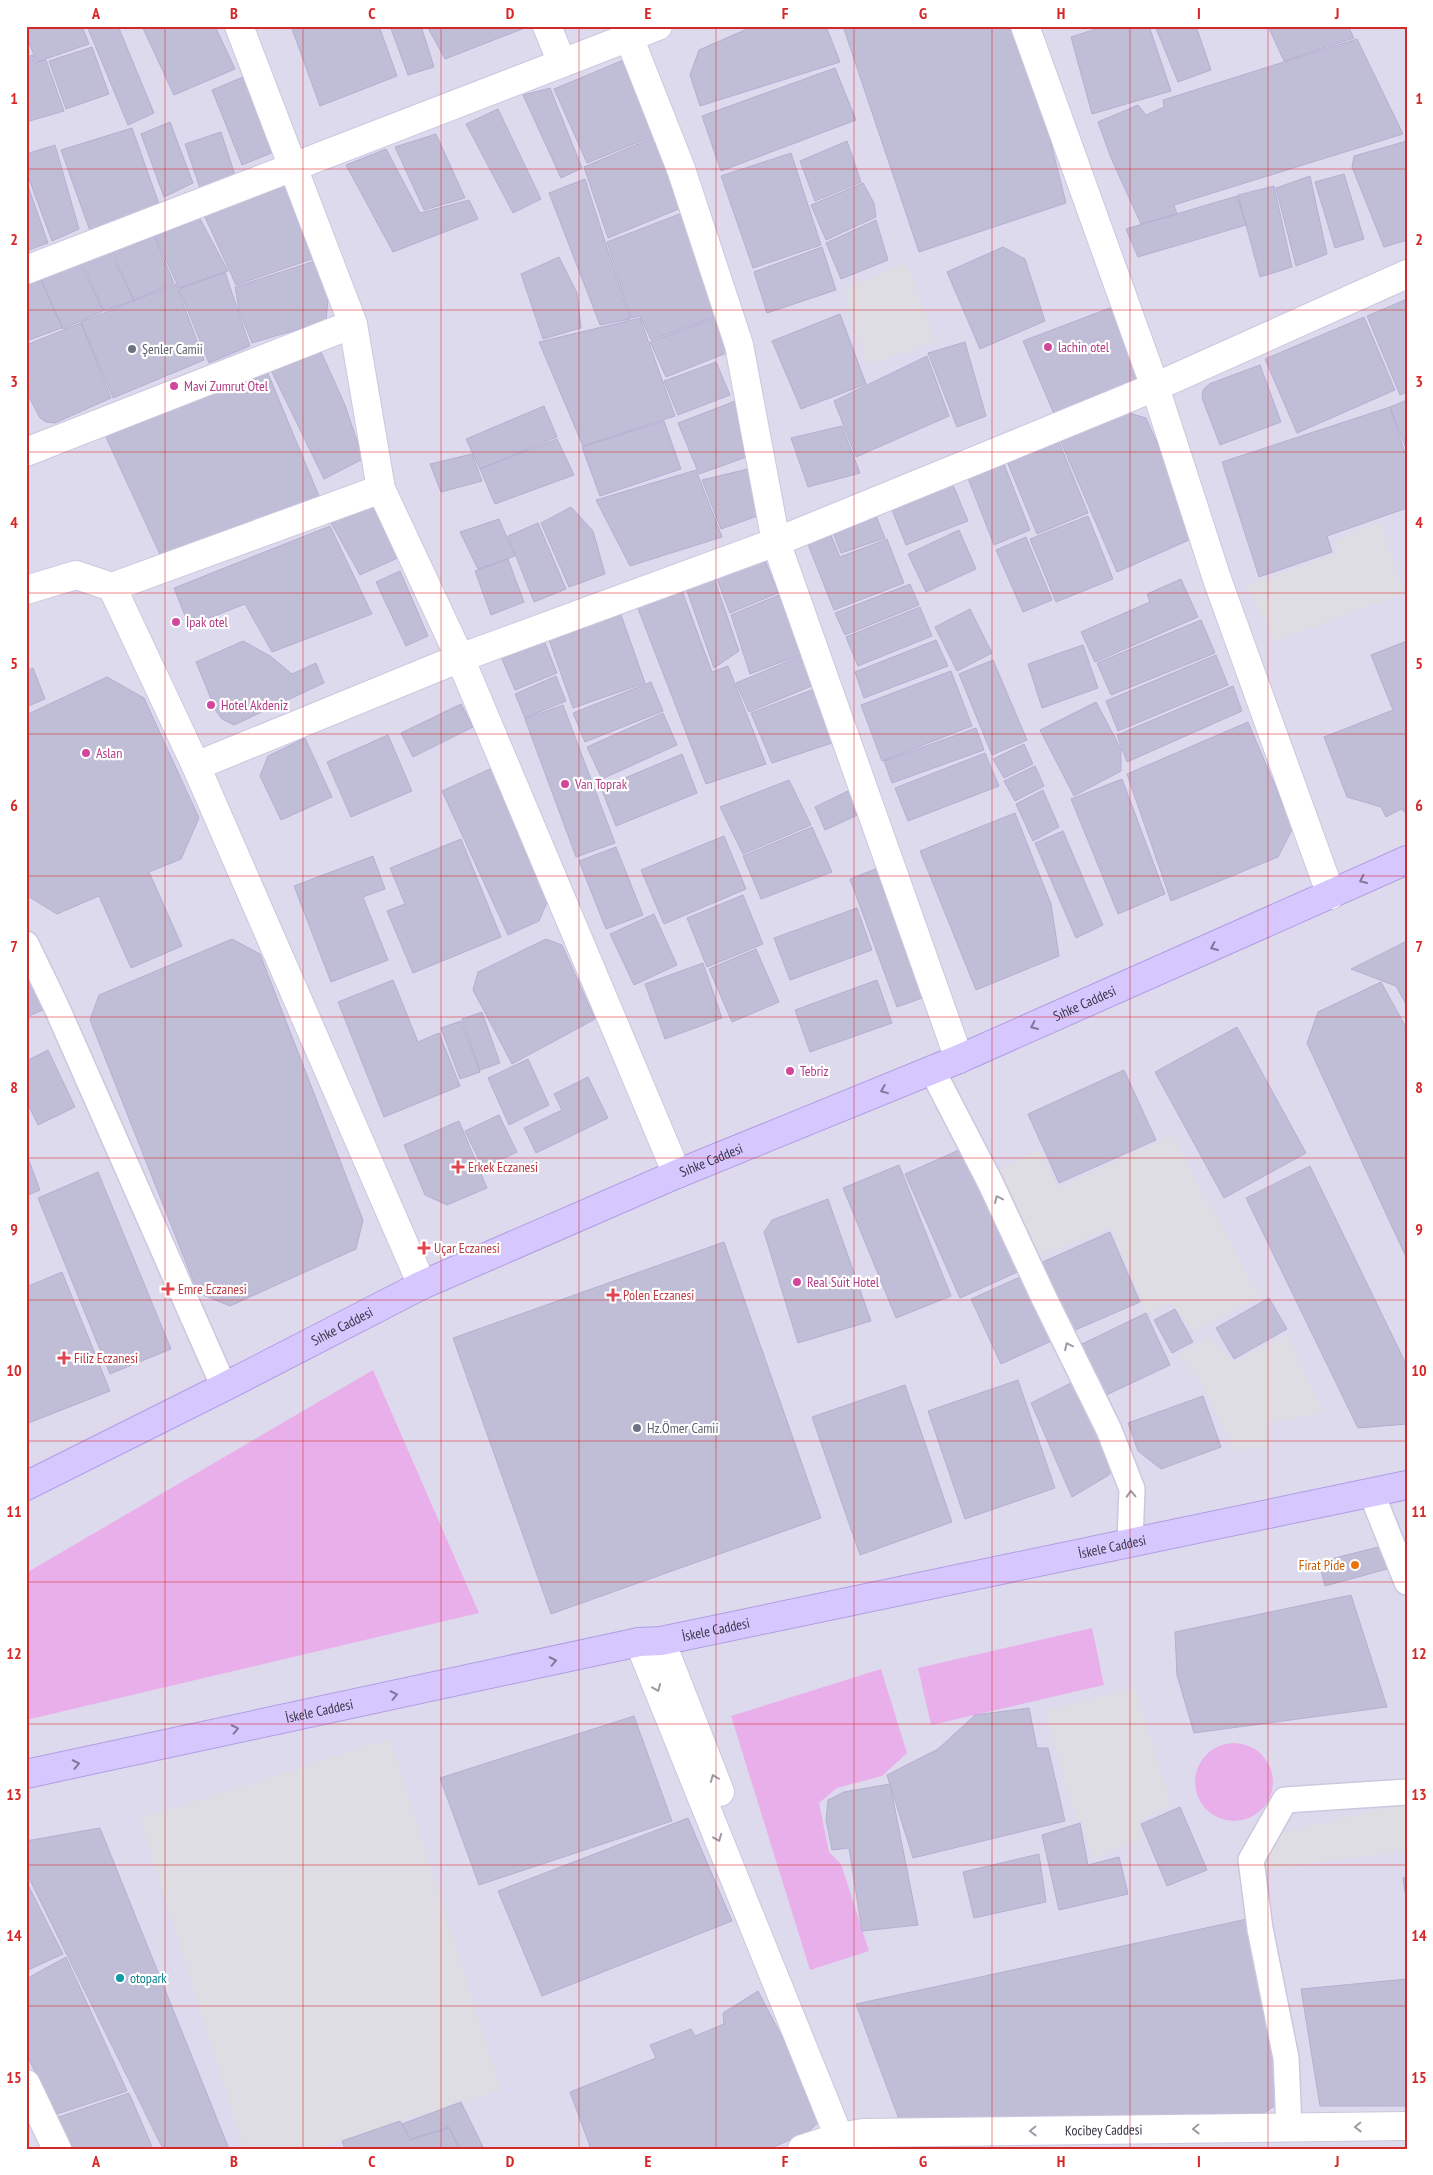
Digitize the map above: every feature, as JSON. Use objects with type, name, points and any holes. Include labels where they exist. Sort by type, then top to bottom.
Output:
[{"type":"main road","name":"Sıhke Caddesi","points":[[26,1486],[422,1285],[677,1174],[959,1059],[1407,860]]},
{"type":"main road","name":"İskele Caddesi","points":[[27,1773],[1407,1485]]},
{"type":"street","points":[[239,26],[353,324],[381,489],[460,658],[677,1174]]},
{"type":"street","points":[[547,26],[562,63]]},
{"type":"street","points":[[26,270],[658,26]]},
{"type":"street","points":[[1025,26],[1155,387],[1217,580],[1331,895]]},
{"type":"street","points":[[629,37],[681,169],[739,345],[776,542],[959,1059]]},
{"type":"street","points":[[196,766],[460,658],[776,542],[1155,387],[1407,274]]},
{"type":"street","points":[[26,452],[353,324]]},
{"type":"street","points":[[26,590],[76,575],[112,587],[381,489]]},
{"type":"street","points":[[112,587],[196,766],[422,1285]]},
{"type":"street","points":[[650,1642],[850,2142]]},
{"type":"street","points":[[26,2084],[57,2149]]},
{"type":"street","name":"Kocibey Caddesi","points":[[802,2149],[850,2142],[1407,2126]]},
{"type":"lane","points":[[26,944],[56,1006],[224,1387]]},
{"type":"lane","points":[[932,1070],[990,1182],[1109,1430],[1132,1489],[1130,1543]]},
{"type":"lane","points":[[1371,1492],[1407,1582]]},
{"type":"lane","points":[[1289,2128],[1286,2058],[1260,1929],[1251,1860],[1285,1800],[1407,1792]]},
{"type":"shaded area","points":[[26,26],[1407,26],[1407,2149],[26,2149]]},
{"type":"shaded area","points":[[906,263],[936,341],[867,365],[843,290]]},
{"type":"shaded area","points":[[1380,523],[1404,593],[1275,641],[1247,585],[1336,554],[1334,540]]},
{"type":"shaded area","points":[[1172,1136],[1260,1296],[1193,1332],[1170,1303],[1146,1313],[1110,1228],[1032,1259],[992,1175],[1039,1149],[1058,1188]]},
{"type":"shaded area","points":[[1287,1334],[1324,1412],[1268,1424],[1272,1446],[1236,1450],[1198,1378],[1178,1354],[1210,1336],[1233,1363]]},
{"type":"shaded area","points":[[373,1370],[479,1613],[26,1720],[26,1573]]},
{"type":"shaded area","points":[[1092,1628],[1104,1685],[931,1725],[918,1668]]},
{"type":"shaded area","points":[[881,1669],[907,1753],[882,1776],[837,1788],[819,1803],[829,1852],[841,1864],[869,1951],[810,1970],[731,1716]]},
{"type":"shaded area","points":[[1135,1688],[1171,1803],[1139,1822],[1143,1839],[1092,1858],[1083,1821],[1076,1819],[1045,1711]]},
{"type":"shaded area","points":[[390,1739],[501,2090],[315,2149],[244,2149],[140,1819]]},
{"type":"shaded area","points":[[1234,1743],[1249,1746],[1261,1755],[1270,1767],[1273,1782],[1270,1797],[1261,1809],[1249,1818],[1234,1821],[1219,1818],[1207,1809],[1198,1797],[1195,1782],[1198,1767],[1207,1755],[1219,1746]]},
{"type":"shaded area","points":[[1407,1798],[1407,1850],[1262,1870],[1269,1837],[1398,1805]]},
{"type":"building","points":[[26,26],[82,26],[89,44],[37,62],[26,36]]},
{"type":"building","points":[[87,26],[118,26],[154,113],[128,125]]},
{"type":"building","points":[[142,26],[215,26],[235,69],[174,95]]},
{"type":"building","points":[[291,26],[379,26],[397,76],[320,106]]},
{"type":"building","points":[[390,26],[421,26],[434,67],[408,75]]},
{"type":"building","points":[[427,26],[530,26],[445,59]]},
{"type":"building","points":[[754,26],[826,26],[840,62],[700,106],[690,75],[699,50]]},
{"type":"building","points":[[843,26],[1017,26],[1043,111],[1066,203],[919,252]]},
{"type":"building","points":[[1105,26],[1149,26],[1171,91],[1092,114],[1071,37]]},
{"type":"building","points":[[1155,26],[1196,26],[1211,70],[1178,82]]},
{"type":"building","points":[[1268,26],[1348,26],[1354,38],[1284,61]]},
{"type":"building","points":[[1357,39],[1403,134],[1174,205],[1177,214],[1141,224],[1111,158],[1098,122],[1138,105],[1146,115],[1164,107],[1163,100]]},
{"type":"building","points":[[92,47],[109,94],[66,109],[49,61]]},
{"type":"building","points":[[33,55],[35,63],[46,60],[64,111],[26,122],[26,57]]},
{"type":"building","points":[[633,56],[663,132],[587,163],[554,89]]},
{"type":"building","points":[[835,68],[856,120],[721,171],[702,116]]},
{"type":"building","points":[[243,77],[274,152],[242,165],[212,90]]},
{"type":"building","points":[[550,88],[582,168],[561,178],[523,95]]},
{"type":"building","points":[[498,109],[541,199],[513,213],[466,124]]},
{"type":"building","points":[[170,122],[193,183],[164,197],[141,134]]},
{"type":"building","points":[[132,128],[160,207],[90,231],[61,150]]},
{"type":"building","points":[[221,132],[235,175],[200,188],[185,144]]},
{"type":"building","points":[[664,133],[686,206],[608,238],[584,167]]},
{"type":"building","points":[[436,134],[465,198],[424,210],[395,147]]},
{"type":"building","points":[[847,141],[861,182],[815,201],[800,161]]},
{"type":"building","points":[[1407,141],[1407,240],[1384,247],[1352,167],[1354,156]]},
{"type":"building","points":[[55,145],[79,229],[52,241],[26,171],[26,154]]},
{"type":"building","points":[[386,149],[420,213],[469,200],[478,219],[393,252],[346,165]]},
{"type":"building","points":[[791,153],[821,245],[753,268],[721,176]]},
{"type":"building","points":[[1344,174],[1364,239],[1335,248],[1315,182]]},
{"type":"building","points":[[1310,176],[1327,254],[1296,266],[1276,188]]},
{"type":"building","points":[[585,179],[630,319],[600,325],[549,193]]},
{"type":"building","points":[[26,180],[48,243],[26,251]]},
{"type":"building","points":[[863,183],[874,203],[876,217],[826,240],[811,205]]},
{"type":"building","points":[[289,184],[318,257],[236,285],[204,215]]},
{"type":"building","points":[[1274,186],[1292,267],[1260,277],[1238,195]]},
{"type":"building","points":[[1237,196],[1246,225],[1138,257],[1126,229]]},
{"type":"building","points":[[682,213],[716,316],[651,340],[640,316],[631,318],[607,242]]},
{"type":"building","points":[[198,215],[228,271],[179,288],[153,232]]},
{"type":"building","points":[[876,220],[888,260],[841,279],[826,243]]},
{"type":"building","points":[[152,231],[174,283],[134,300],[111,250]]},
{"type":"building","points":[[822,247],[836,290],[767,313],[754,272]]},
{"type":"building","points":[[1003,247],[1025,259],[1045,321],[980,349],[947,272]]},
{"type":"building","points":[[109,250],[134,300],[104,311],[81,261]]},
{"type":"building","points":[[77,256],[103,311],[63,329],[38,273]]},
{"type":"building","points":[[559,257],[577,293],[581,328],[543,339],[521,274]]},
{"type":"building","points":[[321,259],[329,287],[326,321],[252,343],[239,310],[235,287]]},
{"type":"building","points":[[225,272],[250,346],[209,363],[179,289]]},
{"type":"building","points":[[38,273],[62,328],[26,341],[26,279]]},
{"type":"building","points":[[176,284],[204,360],[113,398],[81,322]]},
{"type":"building","points":[[1407,299],[1407,392],[1400,395],[1367,316]]},
{"type":"building","points":[[1115,306],[1141,386],[1057,421],[1023,341]]},
{"type":"building","points":[[840,314],[866,384],[801,409],[772,341]]},
{"type":"building","points":[[717,317],[729,352],[666,377],[650,342]]},
{"type":"building","points":[[1364,317],[1395,390],[1297,433],[1265,359]]},
{"type":"building","points":[[640,318],[675,416],[583,446],[539,342]]},
{"type":"building","points":[[81,323],[111,398],[55,423],[46,422],[40,418],[26,391],[26,345]]},
{"type":"building","points":[[965,342],[986,416],[957,427],[928,353]]},
{"type":"building","points":[[318,345],[345,405],[363,459],[324,479],[269,366]]},
{"type":"building","points":[[927,356],[949,416],[856,457],[834,401]]},
{"type":"building","points":[[716,362],[730,395],[678,415],[664,381]]},
{"type":"building","points":[[1260,365],[1281,422],[1220,445],[1202,398],[1203,390],[1209,384]]},
{"type":"building","points":[[267,371],[319,496],[164,563],[105,435]]},
{"type":"building","points":[[738,400],[755,454],[699,474],[678,423]]},
{"type":"building","points":[[1407,400],[1407,451],[1390,407]]},
{"type":"building","points":[[544,406],[557,437],[480,469],[466,439]]},
{"type":"building","points":[[1390,407],[1407,459],[1407,508],[1327,536],[1332,552],[1259,577],[1222,462]]},
{"type":"building","points":[[1116,409],[1146,418],[1198,536],[1117,572],[1058,435]]},
{"type":"building","points":[[664,421],[681,469],[600,496],[582,447]]},
{"type":"building","points":[[842,426],[860,473],[808,487],[791,438]]},
{"type":"building","points":[[1057,437],[1088,513],[1037,534],[1006,459]]},
{"type":"building","points":[[557,439],[574,475],[495,504],[480,469]]},
{"type":"building","points":[[472,454],[482,481],[441,492],[430,464]]},
{"type":"building","points":[[1002,459],[1030,530],[994,545],[966,473]]},
{"type":"building","points":[[748,469],[763,514],[721,529],[702,480]]},
{"type":"building","points":[[696,470],[722,537],[630,566],[596,500]]},
{"type":"building","points":[[951,480],[968,521],[906,545],[890,505]]},
{"type":"building","points":[[376,494],[402,556],[360,575],[326,514]]},
{"type":"building","points":[[571,507],[593,531],[605,574],[569,587],[541,523]]},
{"type":"building","points":[[876,516],[885,538],[841,553],[833,533]]},
{"type":"building","points":[[1088,516],[1113,579],[1056,602],[1030,539]]},
{"type":"building","points":[[499,519],[515,556],[478,569],[460,532]]},
{"type":"building","points":[[538,523],[566,589],[534,602],[508,536]]},
{"type":"building","points":[[330,526],[372,614],[272,652],[245,604],[189,626],[174,588]]},
{"type":"building","points":[[959,530],[976,569],[926,592],[908,554]]},
{"type":"building","points":[[830,533],[840,557],[887,539],[904,583],[834,610],[807,542]]},
{"type":"building","points":[[1026,537],[1052,600],[1023,612],[996,550]]},
{"type":"building","points":[[763,555],[778,593],[730,613],[715,574]]},
{"type":"building","points":[[508,559],[524,602],[491,615],[475,571]]},
{"type":"building","points":[[400,571],[428,636],[406,646],[376,582]]},
{"type":"building","points":[[713,575],[739,651],[714,668],[685,585]]},
{"type":"building","points":[[1181,579],[1198,617],[1095,662],[1081,632],[1150,602],[1147,594]]},
{"type":"building","points":[[910,584],[919,605],[845,635],[835,613]]},
{"type":"building","points":[[681,588],[712,672],[728,666],[766,764],[706,784],[635,601]]},
{"type":"building","points":[[779,595],[805,653],[750,674],[731,615]]},
{"type":"building","points":[[920,607],[932,636],[858,666],[846,637]]},
{"type":"building","points":[[619,609],[645,683],[573,708],[547,634]]},
{"type":"building","points":[[970,609],[992,653],[957,671],[935,627]]},
{"type":"building","points":[[1201,620],[1215,653],[1111,695],[1097,663]]},
{"type":"building","points":[[540,630],[557,673],[515,690],[497,647]]},
{"type":"building","points":[[936,640],[948,666],[864,698],[855,672]]},
{"type":"building","points":[[243,641],[270,656],[292,674],[316,663],[324,683],[234,725],[222,719],[216,711],[196,662]]},
{"type":"building","points":[[1407,641],[1407,814],[1401,809],[1386,817],[1381,807],[1347,797],[1324,737],[1393,710],[1371,655]]},
{"type":"building","points":[[1083,645],[1098,688],[1042,708],[1028,664]]},
{"type":"building","points":[[803,655],[814,685],[749,712],[736,683]]},
{"type":"building","points":[[1216,655],[1228,685],[1118,731],[1106,701]]},
{"type":"building","points":[[993,660],[1027,740],[992,755],[959,674]]},
{"type":"building","points":[[33,668],[45,699],[26,707],[26,671]]},
{"type":"building","points":[[951,671],[972,726],[882,761],[861,705]]},
{"type":"building","points":[[556,676],[566,701],[525,718],[515,694]]},
{"type":"building","points":[[107,677],[144,698],[199,818],[181,859],[149,872],[182,946],[131,968],[99,896],[57,914],[26,895],[26,715]]},
{"type":"building","points":[[651,682],[663,711],[585,742],[573,713]]},
{"type":"building","points":[[1233,686],[1242,711],[1127,762],[1117,735]]},
{"type":"building","points":[[814,689],[832,743],[772,763],[751,713]]},
{"type":"building","points":[[1096,702],[1121,749],[1121,771],[1074,796],[1040,730]]},
{"type":"building","points":[[461,704],[473,727],[413,757],[401,733]]},
{"type":"building","points":[[563,705],[615,843],[576,857],[525,719]]},
{"type":"building","points":[[663,713],[677,745],[602,779],[587,747]]},
{"type":"building","points":[[1248,722],[1293,828],[1278,857],[1171,901],[1127,774]]},
{"type":"building","points":[[976,728],[984,750],[892,783],[884,761]]},
{"type":"building","points":[[388,735],[412,791],[351,817],[327,762]]},
{"type":"building","points":[[305,738],[332,797],[281,820],[260,776],[268,756]]},
{"type":"building","points":[[1024,744],[1033,764],[1004,778],[993,759]]},
{"type":"building","points":[[985,753],[999,786],[908,821],[895,788]]},
{"type":"building","points":[[682,754],[697,793],[616,826],[601,788]]},
{"type":"building","points":[[1035,766],[1044,786],[1015,801],[1004,781]]},
{"type":"building","points":[[492,768],[550,895],[539,921],[508,935],[442,791]]},
{"type":"building","points":[[1122,779],[1165,894],[1118,914],[1071,799]]},
{"type":"building","points":[[789,780],[811,825],[743,854],[720,807]]},
{"type":"building","points":[[854,788],[862,813],[825,830],[815,807]]},
{"type":"building","points":[[1043,790],[1059,827],[1033,841],[1016,804]]},
{"type":"building","points":[[1015,813],[1051,904],[1059,956],[976,990],[920,851]]},
{"type":"building","points":[[812,827],[832,872],[761,899],[743,856]]},
{"type":"building","points":[[1063,831],[1103,925],[1076,938],[1035,843]]},
{"type":"building","points":[[724,836],[746,889],[664,924],[641,870]]},
{"type":"building","points":[[461,839],[501,937],[413,973],[387,911],[405,904],[390,868]]},
{"type":"building","points":[[616,847],[643,915],[606,929],[579,861]]},
{"type":"building","points":[[373,856],[385,889],[363,897],[388,960],[331,982],[294,886]]},
{"type":"building","points":[[878,868],[925,997],[897,1007],[850,879]]},
{"type":"building","points":[[743,895],[763,944],[707,967],[687,918]]},
{"type":"building","points":[[857,908],[872,950],[790,980],[774,938]]},
{"type":"building","points":[[654,914],[677,965],[634,985],[610,934]]},
{"type":"building","points":[[232,939],[260,954],[363,1220],[356,1249],[230,1306],[198,1293],[90,1020],[99,995]]},
{"type":"building","points":[[546,939],[562,945],[595,1019],[512,1064],[473,990],[478,972]]},
{"type":"building","points":[[1407,941],[1407,1006],[1396,986],[1351,969]]},
{"type":"building","points":[[756,949],[779,1002],[732,1022],[709,969]]},
{"type":"building","points":[[703,963],[722,1018],[665,1039],[645,984]]},
{"type":"building","points":[[26,972],[43,1010],[26,1017]]},
{"type":"building","points":[[393,980],[418,1042],[439,1033],[460,1086],[384,1117],[338,1002]]},
{"type":"building","points":[[877,980],[892,1023],[810,1052],[795,1010]]},
{"type":"building","points":[[1381,982],[1407,1029],[1407,1259],[1307,1043],[1318,1012]]},
{"type":"building","points":[[482,1012],[500,1063],[480,1070],[462,1019]]},
{"type":"building","points":[[461,1021],[480,1072],[460,1079],[441,1028]]},
{"type":"building","points":[[1237,1027],[1306,1153],[1224,1198],[1155,1072]]},
{"type":"building","points":[[48,1050],[75,1107],[38,1125],[26,1100],[26,1061]]},
{"type":"building","points":[[528,1059],[549,1105],[509,1125],[488,1078]]},
{"type":"building","points":[[1124,1070],[1156,1140],[1059,1183],[1028,1114]]},
{"type":"building","points":[[588,1077],[608,1118],[536,1153],[524,1128],[562,1110],[554,1094]]},
{"type":"building","points":[[499,1115],[517,1152],[483,1168],[465,1131]]},
{"type":"building","points":[[459,1121],[487,1188],[447,1205],[425,1195],[404,1145]]},
{"type":"building","points":[[968,1146],[1022,1270],[960,1298],[905,1174]]},
{"type":"building","points":[[26,1153],[40,1190],[26,1196]]},
{"type":"building","points":[[899,1165],[951,1296],[896,1318],[843,1188]]},
{"type":"building","points":[[1310,1166],[1407,1366],[1407,1424],[1358,1428],[1246,1198]]},
{"type":"building","points":[[98,1172],[171,1349],[110,1374],[38,1198]]},
{"type":"building","points":[[828,1199],[871,1321],[798,1343],[764,1232],[772,1220]]},
{"type":"building","points":[[1110,1232],[1140,1302],[1066,1334],[1036,1265]]},
{"type":"building","name":"Hz.Ömer Camii","points":[[724,1242],[821,1518],[551,1614],[453,1338]]},
{"type":"building","points":[[62,1272],[110,1391],[26,1424],[26,1287]]},
{"type":"building","points":[[1029,1273],[1058,1338],[1001,1364],[971,1299]]},
{"type":"building","points":[[1269,1298],[1287,1329],[1234,1359],[1216,1328]]},
{"type":"building","points":[[1175,1309],[1193,1342],[1172,1353],[1154,1320]]},
{"type":"building","points":[[1146,1313],[1170,1365],[1102,1397],[1078,1346]]},
{"type":"building","points":[[1079,1379],[1112,1465],[1109,1475],[1072,1497],[1031,1403]]},
{"type":"building","points":[[1018,1380],[1055,1488],[965,1519],[928,1411]]},
{"type":"building","points":[[905,1385],[952,1522],[860,1555],[812,1417]]},
{"type":"building","points":[[1203,1396],[1221,1447],[1161,1469],[1138,1451],[1128,1423]]},
{"type":"building","name":"Firat Pide","points":[[1386,1545],[1391,1568],[1325,1586],[1319,1562]]},
{"type":"building","points":[[1351,1595],[1387,1707],[1194,1733],[1177,1675],[1175,1632]]},
{"type":"building","points":[[1029,1708],[1037,1748],[1048,1748],[1065,1821],[913,1858],[887,1775],[938,1749],[975,1715]]},
{"type":"building","points":[[634,1716],[672,1821],[479,1885],[440,1778]]},
{"type":"building","points":[[890,1784],[918,1925],[862,1931],[849,1848],[832,1850],[826,1820],[828,1800],[844,1792]]},
{"type":"building","points":[[1180,1807],[1207,1870],[1167,1886],[1141,1824]]},
{"type":"building","points":[[688,1818],[732,1921],[542,1996],[498,1891]]},
{"type":"building","points":[[1080,1823],[1088,1865],[1119,1857],[1128,1894],[1059,1910],[1042,1835]]},
{"type":"building","name":"otopark","points":[[100,1828],[229,2149],[163,2149],[26,1872],[26,1841]]},
{"type":"building","points":[[1039,1854],[1046,1902],[974,1918],[963,1872]]},
{"type":"building","points":[[1407,1877],[1407,1905],[1403,1878]]},
{"type":"building","points":[[26,1881],[63,1954],[26,1971]]},
{"type":"building","points":[[1247,1919],[1283,2086],[1280,2102],[1264,2113],[900,2122],[856,2004]]},
{"type":"building","points":[[66,1957],[127,2091],[57,2114],[26,2054],[26,1979]]},
{"type":"building","points":[[1407,1979],[1407,2106],[1320,2106],[1301,1989]]},
{"type":"building","points":[[758,1991],[814,2098],[820,2121],[808,2132],[769,2149],[591,2149],[570,2092],[656,2058],[650,2045],[691,2029],[695,2036],[724,2024],[723,2013]]},
{"type":"building","points":[[129,2093],[153,2149],[72,2149],[56,2118]]},
{"type":"building","points":[[461,2102],[484,2149],[460,2149],[449,2127],[411,2139],[402,2124]]},
{"type":"building","points":[[400,2121],[410,2140],[449,2128],[459,2149],[345,2149],[342,2141]]},
{"type":"place","name":"lachin otel","points":[[1048,347]]},
{"type":"place","name":"Şenler Camii","points":[[132,349]]},
{"type":"place","name":"Mavi Zumrut Otel","points":[[174,386]]},
{"type":"place","name":"İpak otel","points":[[176,622]]},
{"type":"place","name":"Hotel Akdeniz","points":[[211,705]]},
{"type":"place","name":"Aslan","points":[[86,753]]},
{"type":"place","name":"Van Toprak","points":[[565,784]]},
{"type":"place","name":"Tebriz","points":[[790,1071]]},
{"type":"place","name":"Erkek Eczanesi","points":[[458,1167]]},
{"type":"place","name":"Uçar Eczanesi","points":[[424,1248]]},
{"type":"place","name":"Real Suit Hotel","points":[[797,1282]]},
{"type":"place","name":"Emre Eczanesi","points":[[168,1289]]},
{"type":"place","name":"Polen Eczanesi","points":[[613,1295]]},
{"type":"place","name":"Filiz Eczanesi","points":[[64,1358]]},
{"type":"place","name":"Hz.Ömer Camii","points":[[637,1428]]},
{"type":"place","name":"Firat Pide","points":[[1355,1565]]},
{"type":"place","name":"otopark","points":[[120,1978]]}]
